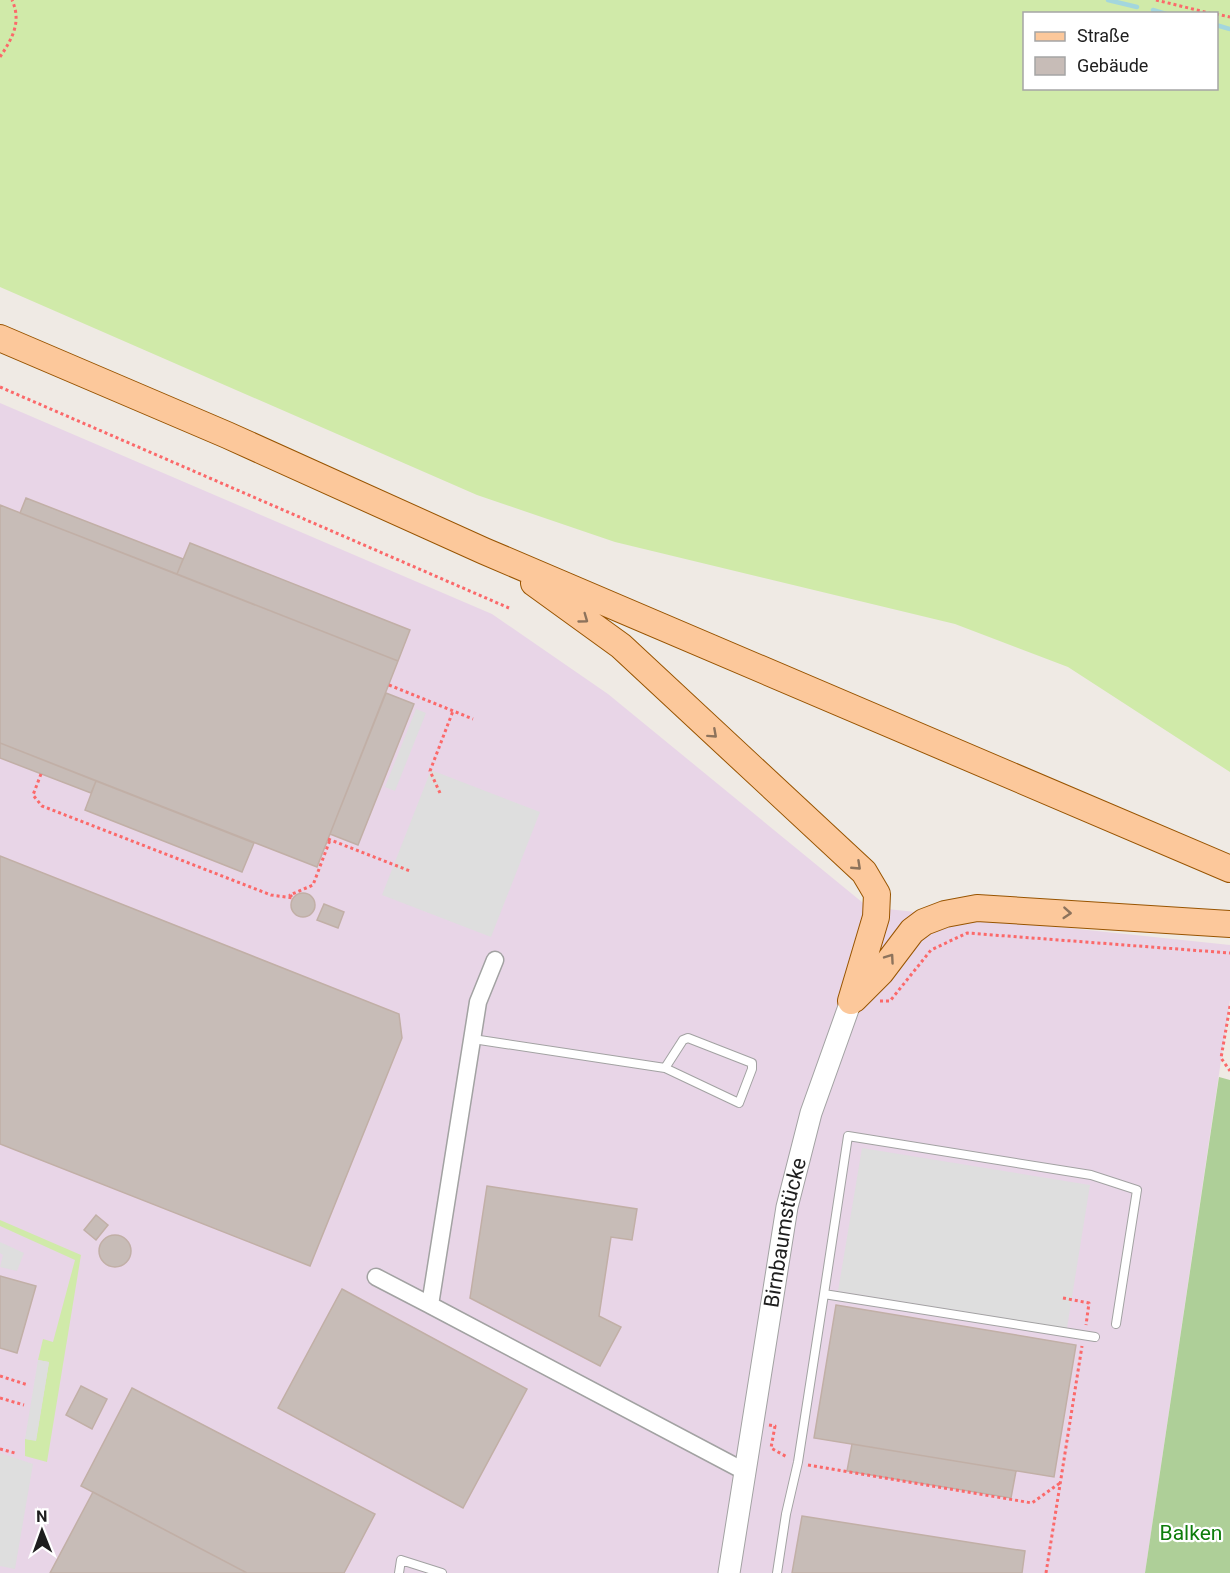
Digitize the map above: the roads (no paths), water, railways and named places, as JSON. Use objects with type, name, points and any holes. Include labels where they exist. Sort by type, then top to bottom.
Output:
[{"type":"main road","points":[[0,338],[227,435],[484,551],[1230,869]]},
{"type":"main road","points":[[484,551],[543,589],[621,646],[864,872],[877,894],[876,916],[851,1001]]},
{"type":"main road","points":[[851,1001],[881,972],[912,931],[924,922],[957,911],[977,908],[1230,924]]},
{"type":"street","points":[[430,1305],[478,1002],[495,960]]},
{"type":"street","name":"Birnbaumstücke","points":[[729,1573],[744,1471],[797,1162],[811,1113],[851,1001]]},
{"type":"street","points":[[376,1277],[744,1471]]},
{"type":"lane","points":[[473,1039],[665,1068],[739,1103],[752,1069],[752,1063],[688,1038],[683,1040],[665,1068]]},
{"type":"lane","points":[[777,1573],[786,1514],[798,1462],[848,1136],[1091,1174],[1137,1190],[1116,1324]]},
{"type":"lane","points":[[824,1294],[1095,1337]]},
{"type":"lane","points":[[399,1573],[401,1560],[442,1573]]},
{"type":"waterway","points":[[1108,0],[1137,7]]},
{"type":"waterway","points":[[1153,10],[1160,12]]},
{"type":"waterway","points":[[1218,26],[1230,29]]},
{"type":"park label","name":"Balken","points":[[1191,1533]]}]
